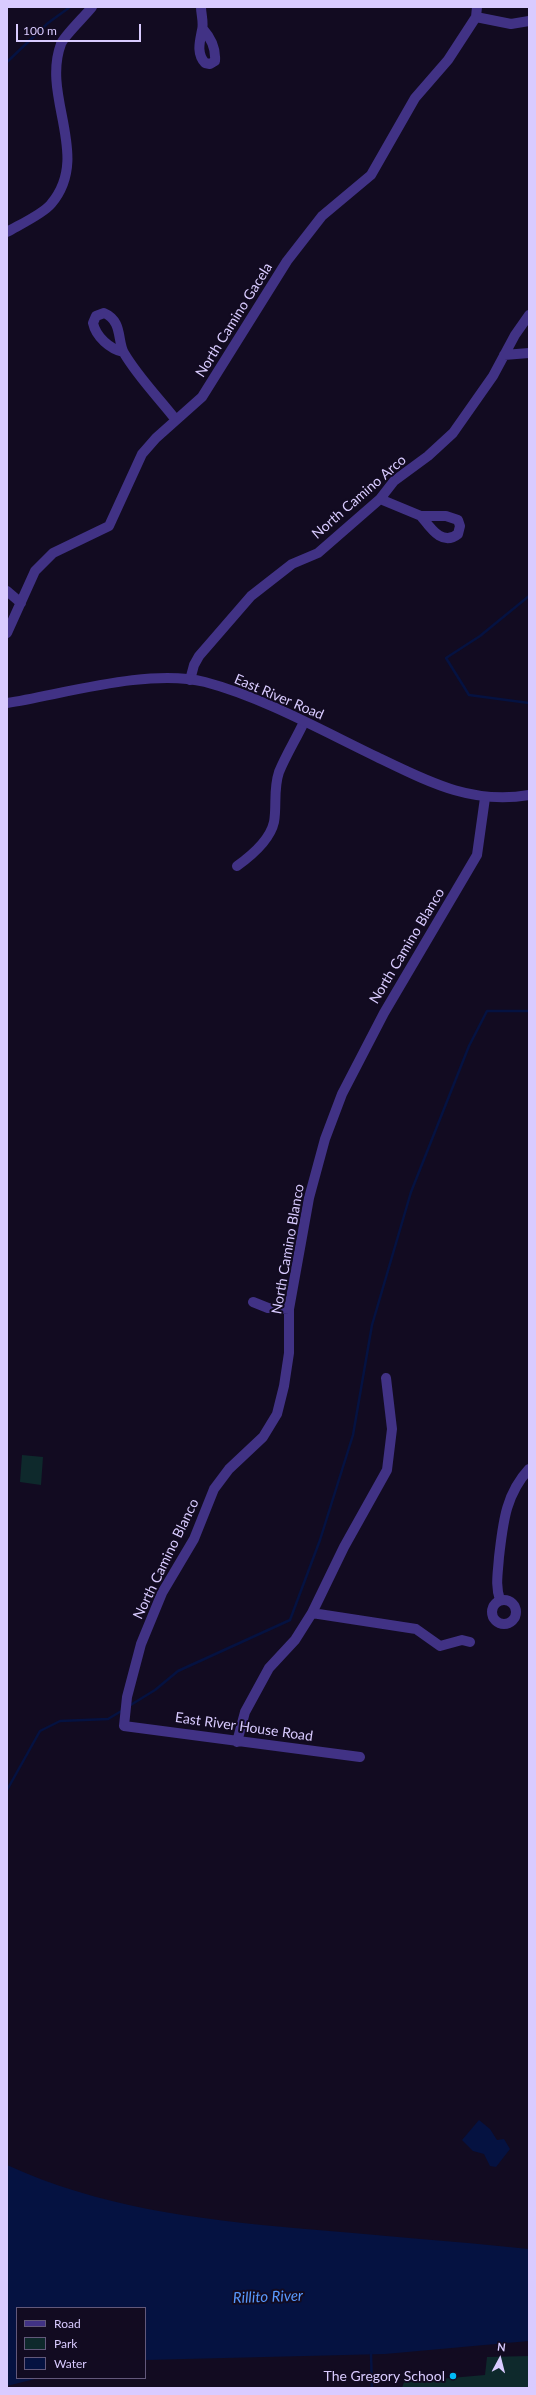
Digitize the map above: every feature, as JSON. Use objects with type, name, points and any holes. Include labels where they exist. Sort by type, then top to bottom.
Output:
[{"type":"street","points":[[7,232],[50,205],[64,183],[68,152],[55,71],[61,43],[92,7]]},
{"type":"street","points":[[201,7],[203,29]]},
{"type":"street","points":[[477,12],[511,24],[529,21]]},
{"type":"street","name":"North Camino Gacela","points":[[7,633],[35,571],[53,552],[108,526],[142,454],[176,420],[202,397],[287,261],[318,222],[371,174],[415,98],[448,60],[477,12]]},
{"type":"street","name":"North Camino Arco","points":[[190,680],[194,664],[199,656],[251,596],[292,564],[318,553],[380,499],[394,481],[428,456],[453,432],[493,376],[504,355],[529,315]]},
{"type":"street","points":[[123,352],[176,420]]},
{"type":"street","points":[[504,355],[529,353]]},
{"type":"street","points":[[380,499],[421,516]]},
{"type":"street","points":[[7,591],[21,603]]},
{"type":"street","name":"East River Road","points":[[7,703],[114,683],[142,680],[190,680],[235,692],[304,722],[434,784],[485,798],[529,795]]},
{"type":"street","points":[[236,866],[248,858],[266,837],[274,822],[273,798],[279,773],[304,722]]},
{"type":"street","name":"North Camino Blanco","points":[[124,1726],[127,1697],[141,1644],[162,1593],[194,1539],[214,1488],[229,1469],[263,1437],[277,1414],[284,1386],[289,1353],[289,1309],[308,1198],[325,1140],[342,1094],[384,1013],[477,855],[485,798]]},
{"type":"street","points":[[253,1302],[268,1308],[289,1309]]},
{"type":"street","points":[[237,1742],[245,1712],[268,1668],[295,1640],[312,1613],[344,1547],[387,1470],[392,1428],[386,1378]]},
{"type":"street","points":[[500,1600],[496,1588],[503,1517],[515,1488],[529,1469]]},
{"type":"street","points":[[312,1613],[416,1629],[440,1646],[462,1640],[470,1642]]},
{"type":"street","name":"East River House Road","points":[[124,1726],[360,1757]]},
{"type":"green space","points":[[22,1455],[43,1457],[41,1485],[20,1482]]},
{"type":"green space","points":[[529,2356],[529,2388],[402,2388],[404,2382],[485,2375],[487,2357]]},
{"type":"water","points":[[479,2120],[490,2129],[497,2140],[504,2139],[510,2149],[496,2167],[490,2166],[484,2154],[473,2151],[462,2140]]},
{"type":"water","name":"Rillito River","points":[[7,2165],[77,2191],[112,2201],[184,2215],[257,2224],[529,2249],[529,2341],[385,2354],[146,2360],[146,2307],[16,2307],[16,2379],[35,2379],[7,2386]]},
{"type":"waterway","points":[[7,62],[48,23],[70,7]]},
{"type":"waterway","points":[[529,596],[480,636],[446,658],[469,695],[529,703]]},
{"type":"waterway","points":[[129,1706],[155,1690],[178,1671],[290,1620],[320,1540],[353,1435],[372,1325],[411,1192],[469,1046],[487,1011],[529,1011]]},
{"type":"waterway","points":[[7,1790],[40,1731],[60,1721],[108,1719],[123,1710]]},
{"type":"waterway","points":[[371,2353],[372,2388]]},
{"type":"place","name":"The Gregory School","points":[[453,2376]]}]
